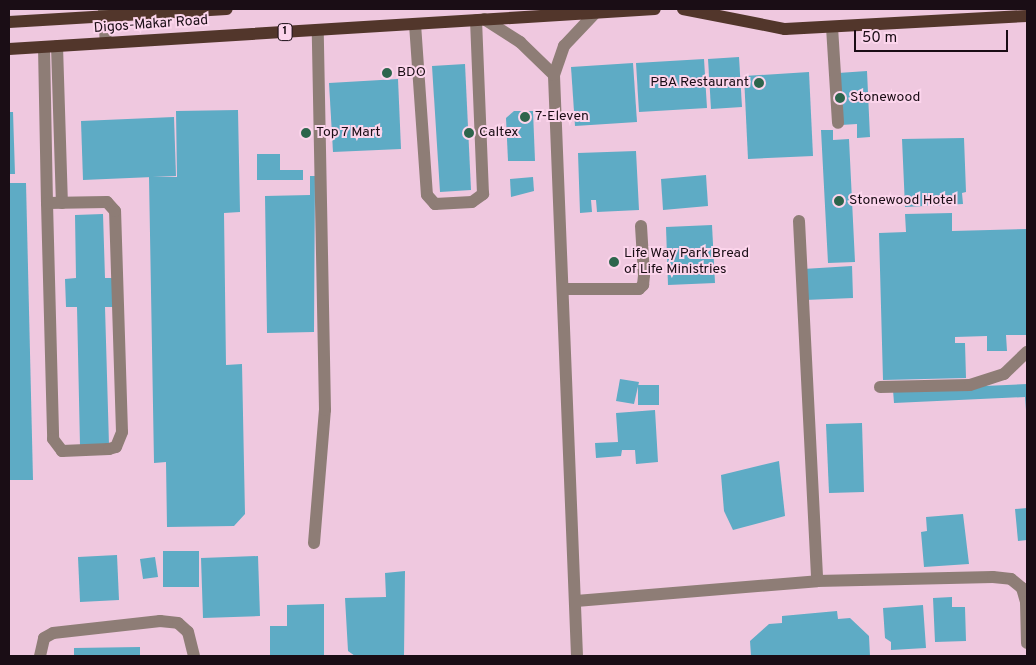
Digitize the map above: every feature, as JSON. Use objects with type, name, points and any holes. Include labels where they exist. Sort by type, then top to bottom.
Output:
[{"type":"main road","name":"Digos-Makar Road","points":[[9,22],[104,12],[227,9]]},
{"type":"main road","name":"Digos-Makar Road","points":[[9,49],[415,24],[561,11],[596,12],[655,9]]},
{"type":"main road","points":[[684,9],[778,28],[832,27],[1027,16]]},
{"type":"street","points":[[104,12],[106,43]]},
{"type":"street","points":[[577,656],[554,75],[564,46],[596,12]]},
{"type":"street","points":[[480,19],[520,42],[554,75]]},
{"type":"street","points":[[415,24],[426,195],[435,204],[472,202],[483,194],[480,19]]},
{"type":"street","points":[[832,27],[838,123]]},
{"type":"street","points":[[314,543],[325,410],[318,30]]},
{"type":"street","points":[[57,46],[62,203]]},
{"type":"street","points":[[44,47],[47,204],[53,439],[62,450],[69,452],[116,447],[122,432],[116,212],[107,202],[47,204]]},
{"type":"street","points":[[799,221],[817,581]]},
{"type":"street","points":[[563,290],[639,289],[643,285],[644,275],[641,226]]},
{"type":"street","points":[[880,387],[970,385],[1004,374],[1027,352]]},
{"type":"street","points":[[1011,579],[1022,588],[1026,602],[1027,643]]},
{"type":"street","points":[[576,601],[817,581],[1027,579]]},
{"type":"street","points":[[40,656],[44,638],[53,633],[160,621],[178,623],[188,632],[194,656]]},
{"type":"building","points":[[739,57],[742,107],[711,109],[708,59]]},
{"type":"building","points":[[704,59],[707,108],[639,112],[636,63]]},
{"type":"building","points":[[633,63],[637,122],[575,126],[571,67]]},
{"type":"building","points":[[465,64],[471,190],[440,192],[432,66]]},
{"type":"building","points":[[867,71],[870,137],[857,138],[857,124],[841,125],[838,73]]},
{"type":"building","points":[[809,72],[813,156],[748,159],[744,76]]},
{"type":"building","points":[[398,79],[401,149],[333,152],[329,83]]},
{"type":"building","points":[[238,110],[240,212],[224,213],[226,365],[242,364],[245,514],[234,526],[167,527],[166,462],[154,463],[149,177],[177,177],[176,111]]},
{"type":"building","points":[[514,111],[533,111],[535,161],[508,161],[506,118]]},
{"type":"building","points":[[9,112],[13,112],[15,174],[9,174]]},
{"type":"building","points":[[174,117],[176,176],[83,180],[81,121]]},
{"type":"building","name":"Stonewood Hotel","points":[[821,130],[833,130],[833,140],[849,139],[855,262],[828,263]]},
{"type":"building","points":[[964,138],[966,192],[962,193],[963,204],[905,207],[902,139]]},
{"type":"building","points":[[636,151],[639,210],[597,212],[596,200],[591,200],[592,212],[580,213],[578,153]]},
{"type":"building","points":[[257,154],[280,154],[280,170],[303,170],[303,180],[257,180]]},
{"type":"building","points":[[706,175],[708,206],[663,210],[661,179]]},
{"type":"building","points":[[310,176],[315,176],[314,332],[267,333],[265,196],[310,195]]},
{"type":"building","points":[[533,177],[534,191],[511,197],[510,179]]},
{"type":"building","points":[[9,183],[26,183],[33,480],[9,480]]},
{"type":"building","points":[[952,213],[952,231],[1027,229],[1027,335],[1006,335],[1007,351],[987,351],[987,336],[955,337],[955,343],[965,343],[966,378],[883,380],[879,233],[906,232],[905,214]]},
{"type":"building","points":[[103,214],[105,278],[114,278],[115,307],[105,307],[109,445],[80,446],[77,307],[66,307],[65,279],[76,278],[75,215]]},
{"type":"building","points":[[712,225],[715,283],[668,285],[666,227]]},
{"type":"building","points":[[852,266],[853,298],[805,300],[803,269]]},
{"type":"building","points":[[620,379],[639,382],[634,404],[616,401]]},
{"type":"building","points":[[1027,384],[1027,423],[1025,397],[894,403],[893,390]]},
{"type":"building","points":[[638,385],[659,385],[659,405],[638,405]]},
{"type":"building","points":[[655,410],[658,462],[636,464],[635,450],[622,450],[621,456],[596,458],[595,443],[618,442],[616,413]]},
{"type":"building","points":[[862,423],[864,492],[829,493],[826,424]]},
{"type":"building","points":[[779,461],[785,516],[733,530],[724,511],[721,475]]},
{"type":"building","points":[[1027,508],[1027,540],[1018,541],[1015,509]]},
{"type":"building","points":[[963,514],[969,564],[924,567],[921,532],[927,531],[926,517]]},
{"type":"building","points":[[163,551],[199,551],[199,587],[163,587]]},
{"type":"building","points":[[117,555],[119,600],[80,602],[78,557]]},
{"type":"building","points":[[258,556],[260,616],[203,618],[201,558]]},
{"type":"building","points":[[155,557],[158,577],[143,579],[140,559]]},
{"type":"building","points":[[405,571],[404,656],[355,656],[348,651],[345,598],[386,597],[385,573]]},
{"type":"building","points":[[952,597],[952,607],[965,607],[966,641],[935,642],[933,598]]},
{"type":"building","points":[[324,604],[324,656],[270,656],[270,626],[287,626],[287,605]]},
{"type":"building","points":[[923,605],[926,648],[891,650],[891,642],[885,638],[883,608]]},
{"type":"building","points":[[837,611],[838,619],[850,618],[869,636],[870,656],[751,656],[750,641],[769,624],[782,623],[782,616]]},
{"type":"building","points":[[140,647],[140,656],[74,656],[74,648]]},
{"type":"place","name":"BDO","points":[[387,73]]},
{"type":"place","name":"PBA Restaurant","points":[[759,83]]},
{"type":"place","name":"Stonewood","points":[[840,98]]},
{"type":"place","name":"7-Eleven","points":[[525,117]]},
{"type":"place","name":"Top 7 Mart","points":[[306,133]]},
{"type":"place","name":"Caltex","points":[[469,133]]},
{"type":"place","name":"Stonewood Hotel","points":[[839,201]]},
{"type":"place","name":"Life Way Park Bread of Life Ministries","points":[[614,262]]}]
